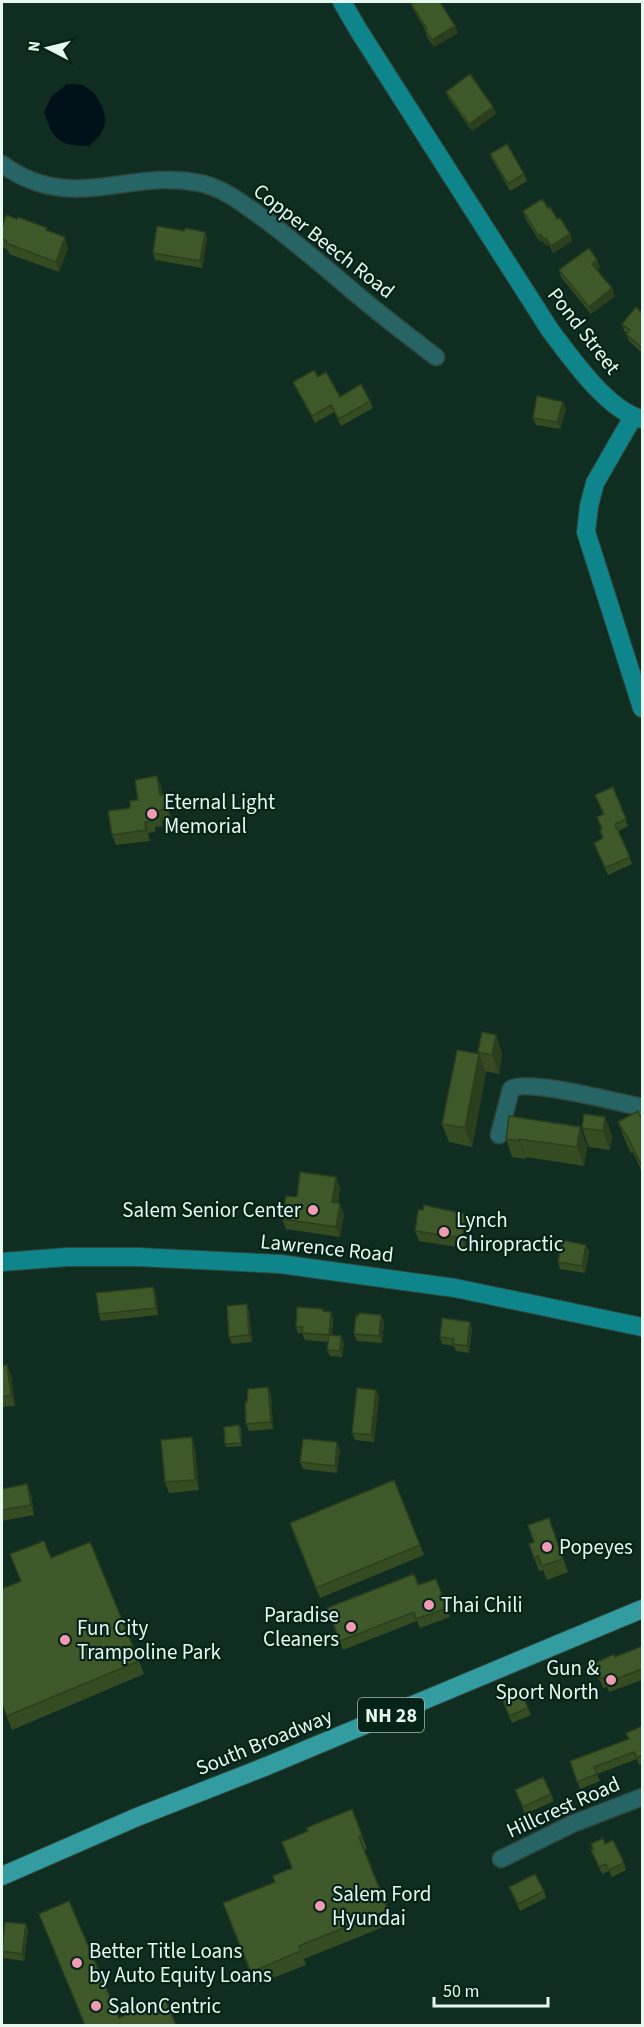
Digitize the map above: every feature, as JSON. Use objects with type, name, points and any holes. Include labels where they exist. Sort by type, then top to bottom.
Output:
[{"type":"main road","name":"South Broadway","points":[[2,1876],[137,1817],[267,1766],[642,1609]]},
{"type":"street","name":"Pond Street","points":[[342,2],[550,330],[582,373],[608,397],[638,418],[595,483],[586,532],[642,708]]},
{"type":"street","name":"Copper Beech Road","points":[[2,165],[28,181],[46,187],[64,189],[169,180],[204,184],[221,190],[293,240],[362,299],[436,357]]},
{"type":"street","points":[[499,1136],[511,1089],[517,1085],[553,1088],[642,1107]]},
{"type":"street","name":"Lawrence Road","points":[[2,1262],[67,1257],[138,1257],[280,1264],[455,1288],[642,1327]]},
{"type":"street","name":"Hillcrest Road","points":[[501,1859],[572,1824],[642,1797]]},
{"type":"shaded area","points":[[67,84],[82,85],[88,88],[98,99],[104,112],[105,119],[101,134],[89,146],[64,143],[54,135],[47,122],[44,112],[52,96]]},
{"type":"building","points":[[440,2],[455,26],[432,40],[411,4]]},
{"type":"building","points":[[470,74],[493,107],[469,124],[446,92]]},
{"type":"building","points":[[507,144],[524,174],[508,184],[490,154]]},
{"type":"building","points":[[542,199],[557,219],[560,218],[570,234],[551,246],[546,238],[538,235],[523,211]]},
{"type":"building","points":[[6,215],[17,219],[18,217],[65,237],[56,262],[6,243],[7,241],[2,239],[2,228]]},
{"type":"building","points":[[157,226],[205,232],[200,261],[153,253]]},
{"type":"building","points":[[589,248],[597,260],[592,264],[612,288],[589,307],[559,270]]},
{"type":"building","points":[[636,307],[642,313],[642,348],[626,334],[630,330],[622,324]]},
{"type":"building","points":[[314,370],[318,377],[326,372],[340,397],[361,384],[370,401],[339,419],[331,405],[312,416],[293,382]]},
{"type":"building","points":[[537,396],[563,402],[557,422],[533,418]]},
{"type":"building","name":"Eternal Light Memorial","points":[[157,776],[160,795],[165,794],[167,809],[158,811],[159,816],[151,817],[152,821],[145,822],[146,830],[112,835],[108,811],[130,808],[130,801],[138,800],[135,780]]},
{"type":"building","points":[[613,787],[626,819],[615,824],[630,857],[605,868],[594,843],[603,838],[597,817],[604,814],[595,795]]},
{"type":"building","points":[[482,1032],[496,1035],[492,1055],[478,1052]]},
{"type":"building","points":[[457,1050],[479,1054],[465,1128],[442,1124]]},
{"type":"building","points":[[638,1111],[642,1120],[642,1166],[618,1122]]},
{"type":"building","points":[[584,1114],[605,1117],[603,1131],[582,1128]]},
{"type":"building","points":[[509,1116],[580,1127],[577,1147],[506,1139]]},
{"type":"building","name":"Salem Senior Center","points":[[300,1172],[336,1177],[332,1202],[340,1203],[336,1227],[282,1219],[286,1196],[297,1197]]},
{"type":"building","points":[[424,1205],[465,1214],[462,1238],[415,1231],[418,1210],[423,1210]]},
{"type":"building","points":[[562,1240],[586,1245],[582,1266],[558,1262]]},
{"type":"building","points":[[153,1287],[156,1308],[99,1314],[96,1293]]},
{"type":"building","points":[[247,1304],[249,1335],[229,1337],[227,1306]]},
{"type":"building","points":[[297,1307],[323,1309],[323,1311],[331,1312],[329,1335],[302,1333],[303,1327],[296,1327]]},
{"type":"building","points":[[359,1313],[381,1315],[379,1336],[354,1334],[356,1315],[358,1316]]},
{"type":"building","points":[[442,1318],[470,1322],[467,1346],[453,1344],[454,1339],[440,1337]]},
{"type":"building","points":[[329,1335],[341,1336],[340,1351],[327,1350]]},
{"type":"building","points":[[7,1365],[11,1395],[2,1397],[2,1366]]},
{"type":"building","points":[[268,1387],[271,1422],[246,1424],[245,1403],[248,1389]]},
{"type":"building","points":[[357,1388],[376,1390],[371,1435],[352,1433]]},
{"type":"building","points":[[239,1425],[241,1443],[225,1444],[224,1427]]},
{"type":"building","points":[[192,1437],[195,1480],[165,1482],[161,1440]]},
{"type":"building","points":[[303,1439],[337,1442],[335,1466],[300,1462]]},
{"type":"building","points":[[394,1480],[420,1545],[316,1588],[290,1523]]},
{"type":"building","points":[[27,1484],[31,1505],[2,1510],[2,1489]]},
{"type":"building","name":"Popeyes","points":[[549,1518],[563,1559],[542,1566],[538,1556],[534,1558],[529,1544],[534,1542],[528,1525]]},
{"type":"building","name":"Fun City Trampoline Park","points":[[44,1541],[51,1558],[90,1542],[139,1661],[7,1716],[2,1704],[2,1589],[21,1581],[10,1554]]},
{"type":"building","points":[[414,1574],[418,1585],[436,1579],[447,1608],[416,1619],[414,1612],[340,1641],[327,1608]]},
{"type":"building","points":[[642,1646],[642,1669],[606,1683],[604,1677],[599,1679],[593,1664],[614,1654],[615,1657]]},
{"type":"building","points":[[516,1695],[518,1698],[523,1696],[528,1708],[509,1716],[503,1701]]},
{"type":"building","points":[[642,1726],[642,1755],[637,1758],[634,1752],[594,1767],[597,1774],[577,1782],[570,1761],[629,1739],[626,1733]]},
{"type":"building","points":[[543,1777],[551,1794],[523,1807],[515,1790]]},
{"type":"building","name":"Salem Ford Hyundai","points":[[352,1809],[362,1835],[359,1837],[388,1910],[299,1946],[301,1951],[251,1972],[223,1903],[275,1882],[273,1876],[292,1868],[282,1842],[308,1831],[306,1828]]},
{"type":"building","points":[[603,1838],[605,1844],[613,1840],[624,1863],[609,1870],[606,1864],[599,1867],[591,1850],[593,1849],[591,1844]]},
{"type":"building","points":[[535,1874],[544,1891],[518,1904],[509,1887]]},
{"type":"building","points":[[69,1901],[119,2018],[165,1999],[176,2025],[85,2025],[39,1914]]},
{"type":"building","points":[[5,1922],[26,1924],[22,1954],[2,1951]]},
{"type":"place","name":"Eternal Light Memorial","points":[[152,814]]},
{"type":"place","name":"Salem Senior Center","points":[[313,1210]]},
{"type":"place","name":"Lynch Chiropractic","points":[[444,1232]]},
{"type":"place","name":"Popeyes","points":[[547,1547]]},
{"type":"place","name":"Thai Chili","points":[[429,1605]]},
{"type":"place","name":"Paradise Cleaners","points":[[351,1627]]},
{"type":"place","name":"Fun City Trampoline Park","points":[[65,1640]]},
{"type":"place","name":"Gun & Sport North","points":[[611,1680]]},
{"type":"place","name":"Salem Ford Hyundai","points":[[320,1906]]},
{"type":"place","name":"Better Title Loans by Auto Equity Loans","points":[[77,1963]]},
{"type":"place","name":"SalonCentric","points":[[96,2006]]}]
